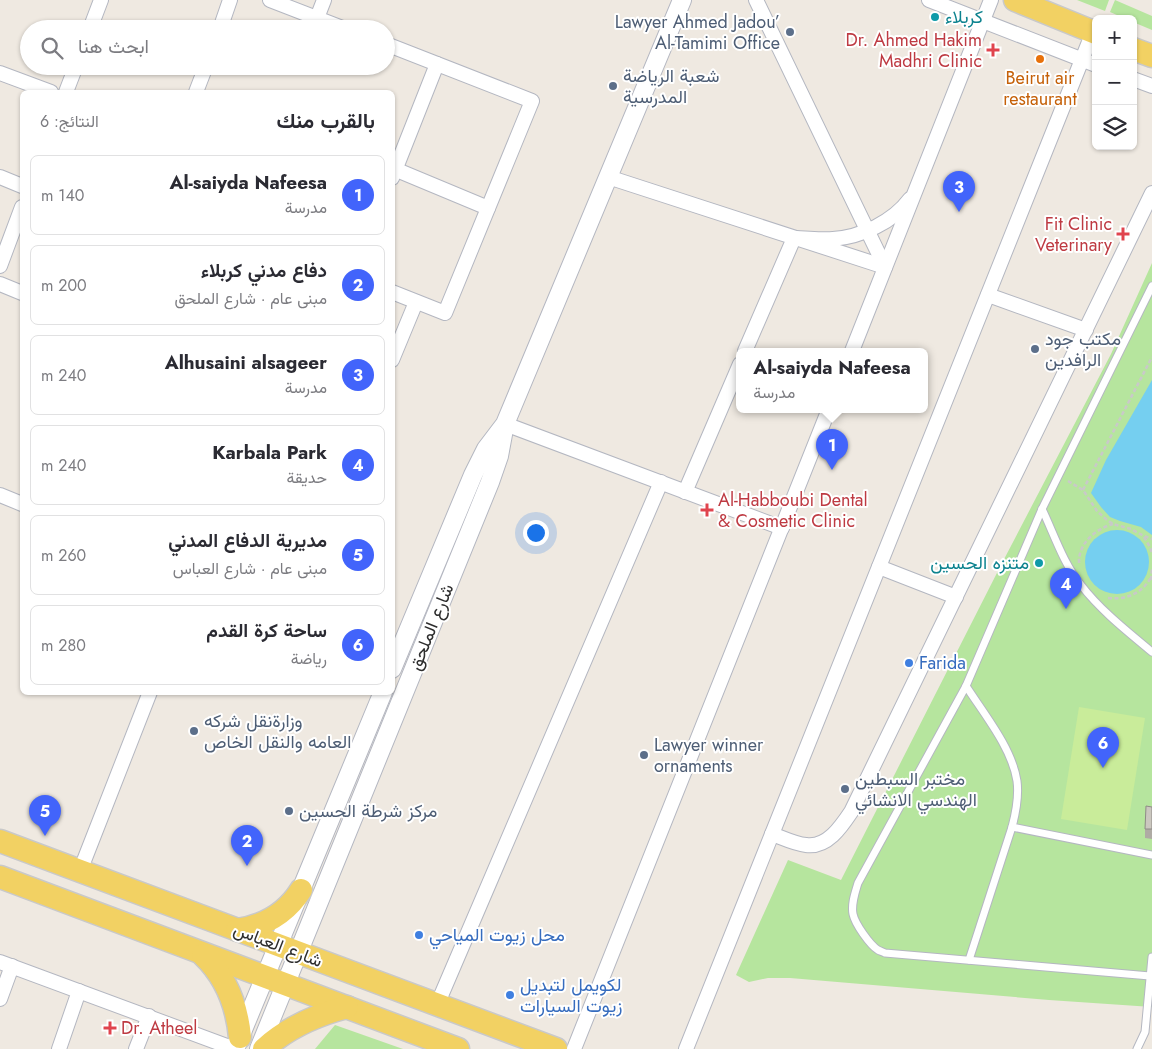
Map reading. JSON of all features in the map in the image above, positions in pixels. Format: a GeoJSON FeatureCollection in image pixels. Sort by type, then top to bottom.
{"type":"FeatureCollection","features":[{"type":"Feature","properties":{"kind":"main road"},"geometry":{"type":"LineString","coordinates":[[1016,0],[1092,32]]}},
{"type":"Feature","properties":{"kind":"main road"},"geometry":{"type":"LineString","coordinates":[[1137,50],[1152,56]]}},
{"type":"Feature","properties":{"kind":"main road","name":"شارع العباس"},"geometry":{"type":"LineString","coordinates":[[0,841],[556,1049]]}},
{"type":"Feature","properties":{"kind":"main road","name":"شارع العباس"},"geometry":{"type":"LineString","coordinates":[[0,877],[458,1049]]}},
{"type":"Feature","properties":{"kind":"main road"},"geometry":{"type":"LineString","coordinates":[[237,930],[259,925],[269,920],[287,908],[301,890]]}},
{"type":"Feature","properties":{"kind":"main road"},"geometry":{"type":"LineString","coordinates":[[200,952],[217,970],[229,990],[237,1013],[237,1045]]}},
{"type":"Feature","properties":{"kind":"main road"},"geometry":{"type":"LineString","coordinates":[[264,1049],[282,1034],[313,1017],[347,1007]]}},
{"type":"Feature","properties":{"kind":"street"},"geometry":{"type":"LineString","coordinates":[[93,20],[101,0]]}},
{"type":"Feature","properties":{"kind":"street"},"geometry":{"type":"LineString","coordinates":[[223,20],[230,0]]}},
{"type":"Feature","properties":{"kind":"street"},"geometry":{"type":"LineString","coordinates":[[270,0],[322,20]]}},
{"type":"Feature","properties":{"kind":"street"},"geometry":{"type":"LineString","coordinates":[[317,18],[324,0]]}},
{"type":"Feature","properties":{"kind":"street"},"geometry":{"type":"LineString","coordinates":[[682,0],[504,424],[782,528]]}},
{"type":"Feature","properties":{"kind":"street"},"geometry":{"type":"LineString","coordinates":[[756,0],[885,267]]}},
{"type":"Feature","properties":{"kind":"street"},"geometry":{"type":"LineString","coordinates":[[929,0],[1089,62]]}},
{"type":"Feature","properties":{"kind":"street"},"geometry":{"type":"LineString","coordinates":[[853,348],[991,0]]}},
{"type":"Feature","properties":{"kind":"street"},"geometry":{"type":"LineString","coordinates":[[686,1049],[988,295],[1089,62],[1092,45]]}},
{"type":"Feature","properties":{"kind":"street"},"geometry":{"type":"LineString","coordinates":[[395,48],[532,101],[445,314],[395,293]]}},
{"type":"Feature","properties":{"kind":"street"},"geometry":{"type":"LineString","coordinates":[[395,169],[437,64]]}},
{"type":"Feature","properties":{"kind":"street"},"geometry":{"type":"LineString","coordinates":[[0,73],[45,90]]}},
{"type":"Feature","properties":{"kind":"street"},"geometry":{"type":"LineString","coordinates":[[67,90],[73,75]]}},
{"type":"Feature","properties":{"kind":"street"},"geometry":{"type":"LineString","coordinates":[[200,90],[204,75]]}},
{"type":"Feature","properties":{"kind":"street"},"geometry":{"type":"LineString","coordinates":[[1137,80],[1152,86]]}},
{"type":"Feature","properties":{"kind":"street"},"geometry":{"type":"LineString","coordinates":[[395,172],[488,208]]}},
{"type":"Feature","properties":{"kind":"street"},"geometry":{"type":"LineString","coordinates":[[0,177],[20,185]]}},
{"type":"Feature","properties":{"kind":"street"},"geometry":{"type":"LineString","coordinates":[[608,178],[885,267]]}},
{"type":"Feature","properties":{"kind":"street"},"geometry":{"type":"LineString","coordinates":[[772,834],[808,846],[824,843],[844,824],[1152,193]]}},
{"type":"Feature","properties":{"kind":"street"},"geometry":{"type":"LineString","coordinates":[[794,238],[833,239],[851,236],[867,230],[892,216],[914,194]]}},
{"type":"Feature","properties":{"kind":"street"},"geometry":{"type":"LineString","coordinates":[[0,266],[20,212]]}},
{"type":"Feature","properties":{"kind":"street"},"geometry":{"type":"LineString","coordinates":[[746,348],[794,238]]}},
{"type":"Feature","properties":{"kind":"street"},"geometry":{"type":"LineString","coordinates":[[0,284],[20,292]]}},
{"type":"Feature","properties":{"kind":"street"},"geometry":{"type":"LineString","coordinates":[[988,295],[1086,330]]}},
{"type":"Feature","properties":{"kind":"street"},"geometry":{"type":"LineString","coordinates":[[395,353],[416,302]]}},
{"type":"Feature","properties":{"kind":"street"},"geometry":{"type":"LineString","coordinates":[[685,492],[736,373]]}},
{"type":"Feature","properties":{"kind":"street"},"geometry":{"type":"LineString","coordinates":[[574,1049],[827,413]]}},
{"type":"Feature","properties":{"kind":"street","name":"شارع الملحق"},"geometry":{"type":"LineString","coordinates":[[397,647],[473,475],[486,449],[504,424]]}},
{"type":"Feature","properties":{"kind":"street","name":"شارع الملحق"},"geometry":{"type":"LineString","coordinates":[[237,1045],[275,980],[419,656],[490,482],[499,456],[504,424]]}},
{"type":"Feature","properties":{"kind":"street"},"geometry":{"type":"LineString","coordinates":[[437,1005],[661,482]]}},
{"type":"Feature","properties":{"kind":"street"},"geometry":{"type":"LineString","coordinates":[[0,495],[20,503]]}},
{"type":"Feature","properties":{"kind":"street"},"geometry":{"type":"LineString","coordinates":[[879,566],[956,597]]}},
{"type":"Feature","properties":{"kind":"street"},"geometry":{"type":"LineString","coordinates":[[397,647],[419,656]]}},
{"type":"Feature","properties":{"kind":"street"},"geometry":{"type":"LineString","coordinates":[[80,871],[149,695]]}},
{"type":"Feature","properties":{"kind":"street","name":"شارع الملحق"},"geometry":{"type":"LineString","coordinates":[[288,949],[301,890],[382,695]]}},
{"type":"Feature","properties":{"kind":"street"},"geometry":{"type":"LineString","coordinates":[[0,999],[6,964],[148,1016],[237,1045]]}},
{"type":"Feature","properties":{"kind":"street","name":"شارع الملحق"},"geometry":{"type":"LineString","coordinates":[[259,1049],[275,980]]}},
{"type":"Feature","properties":{"kind":"street"},"geometry":{"type":"LineString","coordinates":[[59,1049],[80,991]]}},
{"type":"Feature","properties":{"kind":"street"},"geometry":{"type":"LineString","coordinates":[[136,1049],[148,1016]]}},
{"type":"Feature","properties":{"kind":"lane"},"geometry":{"type":"LineString","coordinates":[[1151,976],[885,953],[876,949],[859,927],[853,914],[853,900],[858,883],[966,686],[1042,509],[1150,298],[1152,286]]}},
{"type":"Feature","properties":{"kind":"lane"},"geometry":{"type":"LineString","coordinates":[[1042,509],[1080,585],[1102,608],[1152,652]]}},
{"type":"Feature","properties":{"kind":"lane"},"geometry":{"type":"LineString","coordinates":[[966,686],[1004,744],[1015,772],[1018,795],[1012,826],[969,960]]}},
{"type":"Feature","properties":{"kind":"lane"},"geometry":{"type":"LineString","coordinates":[[1012,826],[1152,856]]}},
{"type":"Feature","properties":{"kind":"lane"},"geometry":{"type":"LineString","coordinates":[[1137,1049],[1145,1032],[1152,957]]}},
{"type":"Feature","properties":{"kind":"path"},"geometry":{"type":"LineString","coordinates":[[1083,490],[1152,357]]}},
{"type":"Feature","properties":{"kind":"path"},"geometry":{"type":"LineString","coordinates":[[1058,476],[1083,490],[1097,511],[1107,520],[1152,539]]}},
{"type":"Feature","properties":{"kind":"path"},"geometry":{"type":"LineString","coordinates":[[1079,568],[1081,548],[1101,528],[1113,524]]}},
{"type":"Feature","properties":{"kind":"path"},"geometry":{"type":"LineString","coordinates":[[1144,536],[1152,553]]}},
{"type":"Feature","properties":{"kind":"path"},"geometry":{"type":"LineString","coordinates":[[1103,598],[1117,599],[1127,597],[1146,586],[1151,580],[1152,567]]}},
{"type":"Feature","properties":{"kind":"green space"},"geometry":{"type":"Polygon","coordinates":[[[1077,0],[1109,0],[1105,11],[1077,0]]]}},
{"type":"Feature","properties":{"kind":"green space"},"geometry":{"type":"Polygon","coordinates":[[[1115,0],[1152,16],[1152,30],[1137,24],[1137,15],[1117,15],[1110,12],[1115,0]]]}},
{"type":"Feature","properties":{"kind":"green space"},"geometry":{"type":"Polygon","coordinates":[[[1152,263],[1152,1007],[790,978],[768,978],[749,982],[736,975],[788,860],[841,880],[1001,565],[1111,354],[1152,263]]]}},
{"type":"Feature","properties":{"kind":"green space"},"geometry":{"type":"Polygon","coordinates":[[[1079,707],[1145,718],[1127,830],[1061,819],[1079,707]]]}},
{"type":"Feature","properties":{"kind":"green space"},"geometry":{"type":"Polygon","coordinates":[[[335,1025],[403,1049],[315,1049],[335,1025]]]}},
{"type":"Feature","properties":{"kind":"water"},"geometry":{"type":"Polygon","coordinates":[[[1152,380],[1152,535],[1141,527],[1110,517],[1091,493],[1106,460],[1152,380]]]}},
{"type":"Feature","properties":{"kind":"water"},"geometry":{"type":"Polygon","coordinates":[[[1111,530],[1123,530],[1140,539],[1147,550],[1149,562],[1147,574],[1140,585],[1123,594],[1111,594],[1099,589],[1090,580],[1085,568],[1085,556],[1090,544],[1099,535],[1111,530]]]}},
{"type":"Feature","properties":{"kind":"building"},"geometry":{"type":"Polygon","coordinates":[[[1146,806],[1152,807],[1152,829],[1145,829],[1146,806]]]}},
{"type":"Feature","properties":{"kind":"place","name":"كربلاء"},"geometry":{"type":"Point","coordinates":[935,17]}},
{"type":"Feature","properties":{"kind":"place","name":"Lawyer Ahmed Jadou’ Al-Tamimi Office"},"geometry":{"type":"Point","coordinates":[790,32]}},
{"type":"Feature","properties":{"kind":"place","name":"Dr. Ahmed Hakim Madhri Clinic"},"geometry":{"type":"Point","coordinates":[993,50]}},
{"type":"Feature","properties":{"kind":"place","name":"Beirut air restaurant"},"geometry":{"type":"Point","coordinates":[1040,59]}},
{"type":"Feature","properties":{"kind":"place","name":"شعبة الرياضة المدرسية"},"geometry":{"type":"Point","coordinates":[613,86]}},
{"type":"Feature","properties":{"kind":"place","name":"Alhusaini alsageer"},"geometry":{"type":"Point","coordinates":[959,212]}},
{"type":"Feature","properties":{"kind":"place","name":"Fit Clinic Veterinary"},"geometry":{"type":"Point","coordinates":[1123,234]}},
{"type":"Feature","properties":{"kind":"place","name":"مكتب جود الرافدين"},"geometry":{"type":"Point","coordinates":[1035,349]}},
{"type":"Feature","properties":{"kind":"place","name":"Al-saiyda Nafeesa"},"geometry":{"type":"Point","coordinates":[832,470]}},
{"type":"Feature","properties":{"kind":"place","name":"Al-Habboubi Dental & Cosmetic Clinic"},"geometry":{"type":"Point","coordinates":[707,510]}},
{"type":"Feature","properties":{"kind":"place","name":"متنزه الحسين"},"geometry":{"type":"Point","coordinates":[1039,563]}},
{"type":"Feature","properties":{"kind":"place","name":"Karbala Park"},"geometry":{"type":"Point","coordinates":[1066,609]}},
{"type":"Feature","properties":{"kind":"place","name":"Farida"},"geometry":{"type":"Point","coordinates":[909,663]}},
{"type":"Feature","properties":{"kind":"place","name":"وزارةنقل شركه العامه والنقل الخاص"},"geometry":{"type":"Point","coordinates":[194,731]}},
{"type":"Feature","properties":{"kind":"place","name":"Lawyer winner ornaments"},"geometry":{"type":"Point","coordinates":[644,755]}},
{"type":"Feature","properties":{"kind":"place","name":"ساحة كرة القدم"},"geometry":{"type":"Point","coordinates":[1103,768]}},
{"type":"Feature","properties":{"kind":"place","name":"مختبر السبطين الهندسي الانشائي"},"geometry":{"type":"Point","coordinates":[845,789]}},
{"type":"Feature","properties":{"kind":"place","name":"مركز شرطة الحسين"},"geometry":{"type":"Point","coordinates":[289,811]}},
{"type":"Feature","properties":{"kind":"place","name":"مديرية الدفاع المدني"},"geometry":{"type":"Point","coordinates":[45,836]}},
{"type":"Feature","properties":{"kind":"place","name":"دفاع مدني كربلاء"},"geometry":{"type":"Point","coordinates":[247,866]}},
{"type":"Feature","properties":{"kind":"place","name":"محل زيوت المياحي"},"geometry":{"type":"Point","coordinates":[419,935]}},
{"type":"Feature","properties":{"kind":"place","name":"لكويمل لتبديل زيوت السيارات"},"geometry":{"type":"Point","coordinates":[510,995]}},
{"type":"Feature","properties":{"kind":"place","name":"Dr. Atheel"},"geometry":{"type":"Point","coordinates":[110,1028]}}]}
